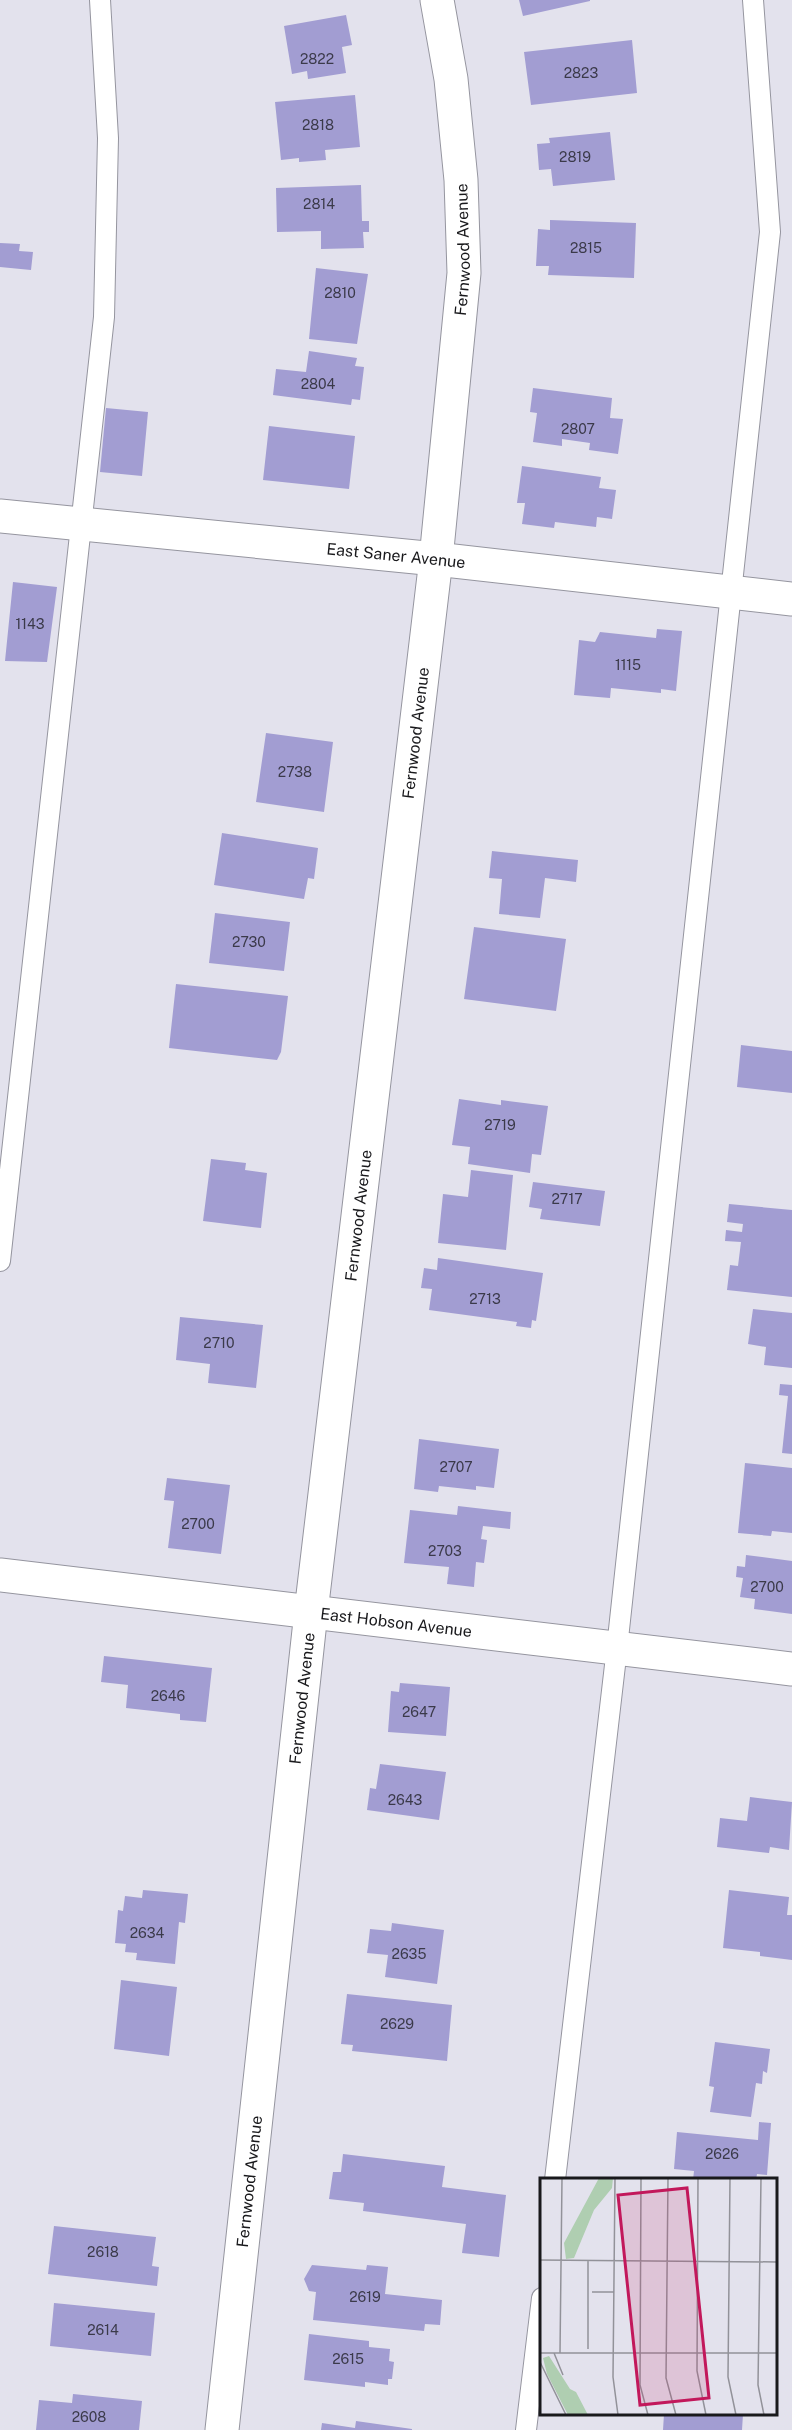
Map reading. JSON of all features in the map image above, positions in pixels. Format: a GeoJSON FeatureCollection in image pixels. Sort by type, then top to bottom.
{"type":"FeatureCollection","features":[{"type":"Feature","properties":{"kind":"street","name":"Fernwood Avenue"},"geometry":{"type":"LineString","coordinates":[[222,2430],[311,1612],[436,559],[464,273],[461,180],[451,79],[437,0]]}},
{"type":"Feature","properties":{"kind":"street","name":"East Saner Avenue"},"geometry":{"type":"LineString","coordinates":[[0,516],[436,559],[792,599]]}},
{"type":"Feature","properties":{"kind":"street","name":"East Hobson Avenue"},"geometry":{"type":"LineString","coordinates":[[0,1575],[792,1669]]}},
{"type":"Feature","properties":{"kind":"lane"},"geometry":{"type":"LineString","coordinates":[[0,1261],[83,525],[104,317],[108,138],[100,0]]}},
{"type":"Feature","properties":{"kind":"lane"},"geometry":{"type":"LineString","coordinates":[[555,2178],[617,1648],[770,232],[753,0]]}},
{"type":"Feature","properties":{"kind":"lane"},"geometry":{"type":"LineString","coordinates":[[526,2430],[540,2314]]}},
{"type":"Feature","properties":{"kind":"building"},"geometry":{"type":"Polygon","coordinates":[[[519,0],[590,0],[590,1],[523,16],[519,0]]]}},
{"type":"Feature","properties":{"kind":"building"},"geometry":{"type":"Polygon","coordinates":[[[346,15],[352,45],[342,47],[346,73],[308,79],[307,71],[292,74],[284,26],[346,15]]]}},
{"type":"Feature","properties":{"kind":"building"},"geometry":{"type":"Polygon","coordinates":[[[632,40],[637,93],[531,105],[524,52],[632,40]]]}},
{"type":"Feature","properties":{"kind":"building"},"geometry":{"type":"Polygon","coordinates":[[[355,95],[360,147],[325,150],[326,160],[299,162],[299,158],[281,160],[275,102],[355,95]]]}},
{"type":"Feature","properties":{"kind":"building"},"geometry":{"type":"Polygon","coordinates":[[[610,132],[615,180],[553,186],[551,169],[539,170],[537,144],[550,143],[549,138],[610,132]]]}},
{"type":"Feature","properties":{"kind":"building"},"geometry":{"type":"Polygon","coordinates":[[[361,185],[362,221],[369,221],[369,232],[363,232],[364,248],[321,249],[321,231],[277,232],[276,188],[361,185]]]}},
{"type":"Feature","properties":{"kind":"building"},"geometry":{"type":"Polygon","coordinates":[[[550,220],[636,223],[634,278],[548,275],[549,266],[536,266],[538,229],[550,230],[550,220]]]}},
{"type":"Feature","properties":{"kind":"building"},"geometry":{"type":"Polygon","coordinates":[[[0,243],[20,244],[19,251],[33,252],[31,270],[0,267],[0,243]]]}},
{"type":"Feature","properties":{"kind":"building"},"geometry":{"type":"Polygon","coordinates":[[[316,268],[368,274],[357,344],[309,339],[316,268]]]}},
{"type":"Feature","properties":{"kind":"building"},"geometry":{"type":"Polygon","coordinates":[[[309,351],[357,358],[355,366],[364,367],[360,400],[352,399],[351,405],[273,395],[276,369],[306,372],[309,351]]]}},
{"type":"Feature","properties":{"kind":"building"},"geometry":{"type":"Polygon","coordinates":[[[533,388],[612,398],[610,418],[623,419],[618,454],[589,450],[590,443],[562,439],[562,446],[533,442],[537,413],[530,412],[533,388]]]}},
{"type":"Feature","properties":{"kind":"building"},"geometry":{"type":"Polygon","coordinates":[[[106,408],[148,412],[142,476],[100,472],[106,408]]]}},
{"type":"Feature","properties":{"kind":"building"},"geometry":{"type":"Polygon","coordinates":[[[269,426],[355,436],[349,489],[263,480],[269,426]]]}},
{"type":"Feature","properties":{"kind":"building"},"geometry":{"type":"Polygon","coordinates":[[[522,466],[601,477],[599,488],[616,490],[612,519],[597,517],[596,527],[555,522],[554,528],[522,524],[525,503],[517,503],[522,466]]]}},
{"type":"Feature","properties":{"kind":"building"},"geometry":{"type":"Polygon","coordinates":[[[13,582],[57,587],[47,662],[5,661],[13,582]]]}},
{"type":"Feature","properties":{"kind":"building"},"geometry":{"type":"Polygon","coordinates":[[[657,629],[682,631],[676,691],[661,689],[661,693],[611,688],[610,698],[574,695],[579,640],[595,642],[600,632],[656,638],[657,629]]]}},
{"type":"Feature","properties":{"kind":"building"},"geometry":{"type":"Polygon","coordinates":[[[266,733],[333,742],[324,812],[256,802],[266,733]]]}},
{"type":"Feature","properties":{"kind":"building"},"geometry":{"type":"Polygon","coordinates":[[[222,833],[318,848],[314,879],[308,878],[304,899],[214,885],[222,833]]]}},
{"type":"Feature","properties":{"kind":"building"},"geometry":{"type":"Polygon","coordinates":[[[492,851],[578,860],[576,882],[545,878],[540,918],[499,914],[502,879],[489,878],[492,851]]]}},
{"type":"Feature","properties":{"kind":"building"},"geometry":{"type":"Polygon","coordinates":[[[215,913],[290,922],[284,971],[209,963],[215,913]]]}},
{"type":"Feature","properties":{"kind":"building"},"geometry":{"type":"Polygon","coordinates":[[[474,927],[566,939],[556,1011],[464,999],[474,927]]]}},
{"type":"Feature","properties":{"kind":"building"},"geometry":{"type":"Polygon","coordinates":[[[176,984],[288,996],[281,1052],[277,1060],[169,1048],[176,984]]]}},
{"type":"Feature","properties":{"kind":"building"},"geometry":{"type":"Polygon","coordinates":[[[741,1045],[792,1051],[792,1093],[737,1087],[741,1045]]]}},
{"type":"Feature","properties":{"kind":"building"},"geometry":{"type":"Polygon","coordinates":[[[459,1099],[501,1105],[501,1100],[548,1106],[541,1155],[532,1154],[530,1173],[468,1164],[470,1147],[452,1145],[459,1099]]]}},
{"type":"Feature","properties":{"kind":"building"},"geometry":{"type":"Polygon","coordinates":[[[211,1159],[246,1163],[245,1170],[267,1173],[261,1228],[203,1221],[211,1159]]]}},
{"type":"Feature","properties":{"kind":"building"},"geometry":{"type":"Polygon","coordinates":[[[471,1170],[513,1175],[506,1250],[438,1243],[443,1194],[468,1197],[471,1170]]]}},
{"type":"Feature","properties":{"kind":"building"},"geometry":{"type":"Polygon","coordinates":[[[533,1182],[605,1191],[600,1226],[540,1219],[542,1209],[529,1207],[533,1182]]]}},
{"type":"Feature","properties":{"kind":"building"},"geometry":{"type":"Polygon","coordinates":[[[729,1204],[792,1210],[792,1297],[727,1290],[730,1265],[738,1266],[741,1242],[725,1241],[726,1230],[742,1232],[743,1224],[727,1222],[729,1204]]]}},
{"type":"Feature","properties":{"kind":"building"},"geometry":{"type":"Polygon","coordinates":[[[438,1258],[543,1273],[536,1321],[532,1320],[531,1328],[516,1326],[517,1322],[429,1310],[432,1289],[421,1288],[424,1268],[437,1270],[438,1258]]]}},
{"type":"Feature","properties":{"kind":"building"},"geometry":{"type":"Polygon","coordinates":[[[753,1309],[792,1313],[792,1368],[764,1365],[766,1347],[748,1344],[753,1309]]]}},
{"type":"Feature","properties":{"kind":"building"},"geometry":{"type":"Polygon","coordinates":[[[180,1317],[263,1325],[256,1388],[208,1383],[210,1364],[176,1360],[180,1317]]]}},
{"type":"Feature","properties":{"kind":"building"},"geometry":{"type":"Polygon","coordinates":[[[780,1384],[792,1385],[792,1454],[782,1453],[788,1396],[779,1395],[780,1384]]]}},
{"type":"Feature","properties":{"kind":"building"},"geometry":{"type":"Polygon","coordinates":[[[419,1439],[499,1449],[494,1488],[476,1486],[476,1490],[439,1486],[438,1492],[414,1489],[419,1439]]]}},
{"type":"Feature","properties":{"kind":"building"},"geometry":{"type":"Polygon","coordinates":[[[745,1463],[792,1468],[792,1533],[772,1531],[771,1536],[738,1533],[745,1463]]]}},
{"type":"Feature","properties":{"kind":"building"},"geometry":{"type":"Polygon","coordinates":[[[167,1478],[230,1485],[221,1554],[168,1548],[174,1501],[164,1500],[167,1478]]]}},
{"type":"Feature","properties":{"kind":"building"},"geometry":{"type":"Polygon","coordinates":[[[458,1506],[511,1512],[510,1529],[483,1526],[481,1539],[487,1540],[484,1563],[476,1562],[474,1587],[447,1584],[449,1567],[404,1563],[410,1510],[457,1515],[458,1506]]]}},
{"type":"Feature","properties":{"kind":"building"},"geometry":{"type":"Polygon","coordinates":[[[746,1555],[792,1561],[792,1614],[754,1609],[755,1599],[740,1597],[743,1578],[736,1577],[737,1566],[745,1567],[746,1555]]]}},
{"type":"Feature","properties":{"kind":"building"},"geometry":{"type":"Polygon","coordinates":[[[104,1656],[212,1668],[206,1722],[180,1720],[180,1714],[126,1708],[128,1685],[101,1682],[104,1656]]]}},
{"type":"Feature","properties":{"kind":"building"},"geometry":{"type":"Polygon","coordinates":[[[400,1683],[450,1687],[446,1736],[388,1732],[391,1691],[399,1692],[400,1683]]]}},
{"type":"Feature","properties":{"kind":"building"},"geometry":{"type":"Polygon","coordinates":[[[380,1764],[446,1772],[439,1820],[367,1810],[370,1788],[376,1789],[380,1764]]]}},
{"type":"Feature","properties":{"kind":"building"},"geometry":{"type":"Polygon","coordinates":[[[750,1797],[792,1802],[789,1850],[770,1847],[769,1853],[717,1847],[720,1818],[747,1821],[750,1797]]]}},
{"type":"Feature","properties":{"kind":"building"},"geometry":{"type":"Polygon","coordinates":[[[143,1890],[188,1894],[185,1923],[179,1922],[175,1964],[136,1960],[137,1953],[125,1952],[126,1944],[115,1943],[118,1910],[123,1911],[125,1896],[142,1898],[143,1890]]]}},
{"type":"Feature","properties":{"kind":"building"},"geometry":{"type":"Polygon","coordinates":[[[729,1890],[789,1897],[787,1915],[792,1915],[792,1960],[760,1956],[760,1952],[723,1948],[729,1890]]]}},
{"type":"Feature","properties":{"kind":"building"},"geometry":{"type":"Polygon","coordinates":[[[392,1923],[444,1930],[437,1984],[385,1977],[388,1955],[367,1953],[370,1929],[391,1931],[392,1923]]]}},
{"type":"Feature","properties":{"kind":"building"},"geometry":{"type":"Polygon","coordinates":[[[121,1980],[177,1987],[169,2056],[114,2049],[121,1980]]]}},
{"type":"Feature","properties":{"kind":"building"},"geometry":{"type":"Polygon","coordinates":[[[347,1994],[452,2005],[447,2061],[352,2051],[353,2045],[341,2044],[347,1994]]]}},
{"type":"Feature","properties":{"kind":"building"},"geometry":{"type":"Polygon","coordinates":[[[715,2042],[770,2049],[767,2073],[763,2071],[762,2084],[756,2083],[751,2117],[710,2112],[714,2087],[709,2086],[715,2042]]]}},
{"type":"Feature","properties":{"kind":"building"},"geometry":{"type":"Polygon","coordinates":[[[759,2122],[771,2123],[767,2175],[757,2174],[756,2178],[693,2178],[694,2171],[674,2169],[677,2132],[758,2140],[759,2122]]]}},
{"type":"Feature","properties":{"kind":"building"},"geometry":{"type":"Polygon","coordinates":[[[343,2154],[445,2166],[442,2187],[506,2195],[499,2257],[462,2253],[466,2224],[363,2211],[364,2203],[329,2199],[333,2172],[341,2172],[343,2154]]]}},
{"type":"Feature","properties":{"kind":"building"},"geometry":{"type":"Polygon","coordinates":[[[54,2226],[156,2237],[152,2266],[159,2267],[157,2286],[48,2274],[54,2226]]]}},
{"type":"Feature","properties":{"kind":"building"},"geometry":{"type":"Polygon","coordinates":[[[312,2265],[366,2270],[367,2265],[388,2267],[385,2294],[442,2300],[440,2325],[425,2324],[424,2331],[313,2320],[316,2292],[309,2291],[304,2279],[312,2265]]]}},
{"type":"Feature","properties":{"kind":"building"},"geometry":{"type":"Polygon","coordinates":[[[54,2303],[155,2313],[151,2356],[50,2346],[54,2303]]]}},
{"type":"Feature","properties":{"kind":"building"},"geometry":{"type":"Polygon","coordinates":[[[309,2334],[369,2341],[369,2347],[390,2349],[389,2361],[394,2362],[392,2379],[388,2379],[388,2385],[365,2382],[365,2387],[304,2380],[309,2334]]]}},
{"type":"Feature","properties":{"kind":"building"},"geometry":{"type":"Polygon","coordinates":[[[73,2394],[142,2401],[139,2430],[36,2430],[39,2400],[72,2403],[73,2394]]]}},
{"type":"Feature","properties":{"kind":"building"},"geometry":{"type":"Polygon","coordinates":[[[664,2415],[743,2415],[742,2430],[663,2430],[664,2415]]]}},
{"type":"Feature","properties":{"kind":"building"},"geometry":{"type":"Polygon","coordinates":[[[356,2421],[412,2430],[321,2430],[322,2423],[355,2428],[356,2421]]]}}]}
